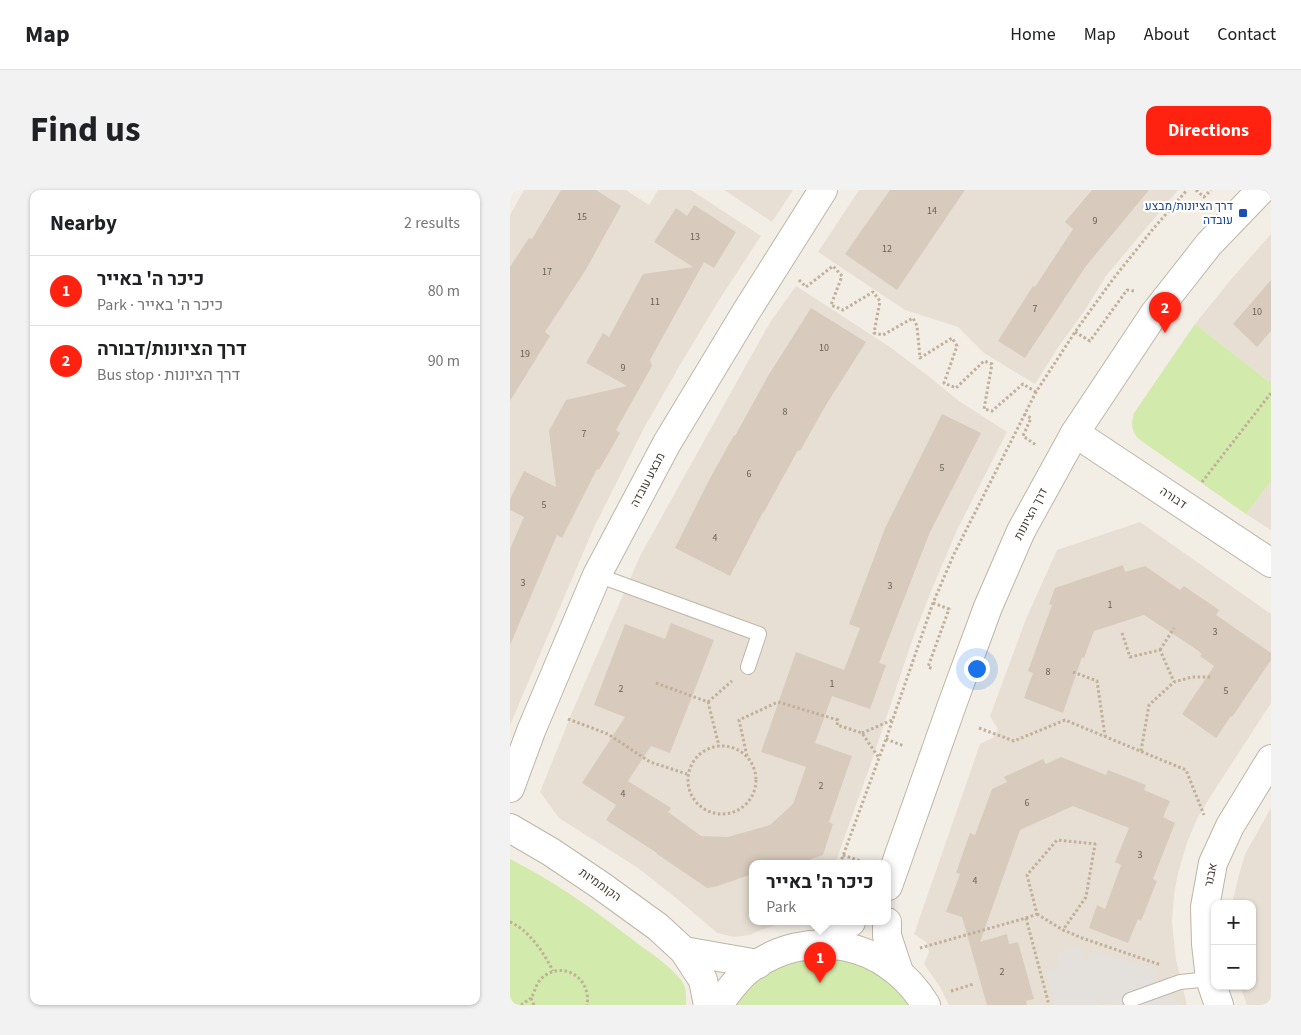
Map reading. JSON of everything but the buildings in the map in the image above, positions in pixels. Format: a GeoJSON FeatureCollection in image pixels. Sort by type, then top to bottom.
{"type":"FeatureCollection","features":[{"type":"Feature","properties":{"kind":"street","name":"מבצע עובדה"},"geometry":{"type":"LineString","coordinates":[[510,788],[531,731],[597,575],[667,443],[746,312],[823,190]]}},
{"type":"Feature","properties":{"kind":"street","name":"דרך הציונות"},"geometry":{"type":"LineString","coordinates":[[891,877],[952,702],[988,607],[1021,531],[1075,433],[1154,314],[1209,244],[1261,190]]}},
{"type":"Feature","properties":{"kind":"street","name":"דבורה"},"geometry":{"type":"LineString","coordinates":[[1075,433],[1271,563]]}},
{"type":"Feature","properties":{"kind":"street","name":"אבנר"},"geometry":{"type":"LineString","coordinates":[[1219,1005],[1210,979],[1206,944],[1205,907],[1213,863],[1230,826],[1271,759]]}},
{"type":"Feature","properties":{"kind":"street","name":"הקוממיות"},"geometry":{"type":"LineString","coordinates":[[510,828],[551,852],[658,927],[684,951],[703,980],[708,1005]]}},
{"type":"Feature","properties":{"kind":"street"},"geometry":{"type":"LineString","coordinates":[[818,945],[847,925]]}},
{"type":"Feature","properties":{"kind":"street"},"geometry":{"type":"LineString","coordinates":[[887,925],[887,936],[899,972]]}},
{"type":"Feature","properties":{"kind":"street"},"geometry":{"type":"LineString","coordinates":[[718,1005],[746,972],[773,955],[791,948],[818,945],[848,947],[871,954],[899,972],[917,991],[936,999]]}},
{"type":"Feature","properties":{"kind":"street"},"geometry":{"type":"LineString","coordinates":[[684,951],[758,964]]}},
{"type":"Feature","properties":{"kind":"lane"},"geometry":{"type":"LineString","coordinates":[[597,575],[759,634],[748,667]]}},
{"type":"Feature","properties":{"kind":"lane"},"geometry":{"type":"LineString","coordinates":[[1130,1000],[1180,982],[1210,979]]}},
{"type":"Feature","properties":{"kind":"path"},"geometry":{"type":"LineString","coordinates":[[841,860],[893,720],[933,603],[954,554],[1024,414],[1075,332],[1113,279],[1187,190]]}},
{"type":"Feature","properties":{"kind":"path"},"geometry":{"type":"LineString","coordinates":[[1196,190],[1204,197],[1210,190]]}},
{"type":"Feature","properties":{"kind":"path"},"geometry":{"type":"LineString","coordinates":[[794,276],[806,287],[833,266],[842,276],[831,305],[843,310],[873,292],[880,300],[874,334],[884,335],[913,318],[917,326],[920,358],[952,338],[958,346],[944,383],[956,388],[984,361],[992,364],[984,409],[992,411],[1022,384],[1036,392]]}},
{"type":"Feature","properties":{"kind":"path"},"geometry":{"type":"LineString","coordinates":[[1075,332],[1090,342],[1126,290],[1134,291]]}},
{"type":"Feature","properties":{"kind":"path"},"geometry":{"type":"LineString","coordinates":[[1198,487],[1271,392]]}},
{"type":"Feature","properties":{"kind":"path"},"geometry":{"type":"LineString","coordinates":[[1024,414],[1032,418],[1023,436],[1037,445]]}},
{"type":"Feature","properties":{"kind":"path"},"geometry":{"type":"LineString","coordinates":[[933,603],[948,609],[928,666],[933,670]]}},
{"type":"Feature","properties":{"kind":"path"},"geometry":{"type":"LineString","coordinates":[[1122,633],[1130,656],[1160,650],[1174,628]]}},
{"type":"Feature","properties":{"kind":"path"},"geometry":{"type":"LineString","coordinates":[[1160,650],[1174,682]]}},
{"type":"Feature","properties":{"kind":"path"},"geometry":{"type":"LineString","coordinates":[[708,702],[748,667]]}},
{"type":"Feature","properties":{"kind":"path"},"geometry":{"type":"LineString","coordinates":[[1073,672],[1097,681],[1105,737]]}},
{"type":"Feature","properties":{"kind":"path"},"geometry":{"type":"LineString","coordinates":[[1141,752],[1149,705],[1174,682],[1192,676],[1211,677]]}},
{"type":"Feature","properties":{"kind":"path"},"geometry":{"type":"LineString","coordinates":[[656,683],[708,702]]}},
{"type":"Feature","properties":{"kind":"path"},"geometry":{"type":"LineString","coordinates":[[708,702],[719,746]]}},
{"type":"Feature","properties":{"kind":"path"},"geometry":{"type":"LineString","coordinates":[[747,756],[740,720],[778,702],[838,720],[837,725],[862,734],[879,759]]}},
{"type":"Feature","properties":{"kind":"path"},"geometry":{"type":"LineString","coordinates":[[565,718],[608,734],[650,762],[687,774]]}},
{"type":"Feature","properties":{"kind":"path"},"geometry":{"type":"LineString","coordinates":[[862,734],[893,720]]}},
{"type":"Feature","properties":{"kind":"path"},"geometry":{"type":"LineString","coordinates":[[978,728],[1014,741],[1065,720],[1186,770],[1205,819]]}},
{"type":"Feature","properties":{"kind":"path"},"geometry":{"type":"LineString","coordinates":[[886,739],[904,746]]}},
{"type":"Feature","properties":{"kind":"path"},"geometry":{"type":"LineString","coordinates":[[714,746],[726,746],[737,749],[747,756],[754,766],[757,778],[755,790],[750,801],[741,809],[730,814],[718,815],[707,811],[697,804],[690,794],[687,774],[694,760],[703,751],[714,746]]}},
{"type":"Feature","properties":{"kind":"path"},"geometry":{"type":"LineString","coordinates":[[1064,930],[1086,897],[1095,844],[1057,840],[1027,875],[1036,914],[1064,930],[1082,938],[1169,967]]}},
{"type":"Feature","properties":{"kind":"path"},"geometry":{"type":"LineString","coordinates":[[843,855],[857,860]]}},
{"type":"Feature","properties":{"kind":"path"},"geometry":{"type":"LineString","coordinates":[[919,948],[1036,914]]}},
{"type":"Feature","properties":{"kind":"path"},"geometry":{"type":"LineString","coordinates":[[1026,918],[1049,1005]]}},
{"type":"Feature","properties":{"kind":"path"},"geometry":{"type":"LineString","coordinates":[[510,922],[517,925],[536,944],[553,971]]}},
{"type":"Feature","properties":{"kind":"path"},"geometry":{"type":"LineString","coordinates":[[521,1005],[531,998],[542,978],[553,971],[562,970],[579,978],[585,985],[588,994],[587,1004],[592,1005]]}},
{"type":"Feature","properties":{"kind":"path"},"geometry":{"type":"LineString","coordinates":[[936,999],[974,984]]}},
{"type":"Feature","properties":{"kind":"path"},"geometry":{"type":"LineString","coordinates":[[531,998],[534,1005]]}},
{"type":"Feature","properties":{"kind":"shaded area"},"geometry":{"type":"Polygon","coordinates":[[[524,190],[626,190],[649,205],[658,190],[691,190],[761,236],[719,300],[644,428],[594,527],[510,725],[510,215],[524,190]]]}},
{"type":"Feature","properties":{"kind":"shaded area"},"geometry":{"type":"Polygon","coordinates":[[[724,190],[793,190],[772,222],[724,190]]]}},
{"type":"Feature","properties":{"kind":"shaded area"},"geometry":{"type":"Polygon","coordinates":[[[859,190],[1178,190],[1106,276],[1035,384],[984,353],[958,327],[905,310],[818,252],[859,190]]]}},
{"type":"Feature","properties":{"kind":"shaded area"},"geometry":{"type":"Polygon","coordinates":[[[1271,234],[1271,381],[1268,381],[1195,324],[1271,234]]]}},
{"type":"Feature","properties":{"kind":"shaded area"},"geometry":{"type":"Polygon","coordinates":[[[796,286],[890,347],[959,401],[1007,432],[957,530],[932,589],[913,638],[836,860],[749,860],[749,925],[776,925],[750,935],[734,937],[717,933],[638,868],[559,818],[540,792],[573,710],[640,556],[771,321],[796,286]]]}},
{"type":"Feature","properties":{"kind":"shaded area"},"geometry":{"type":"Polygon","coordinates":[[[1271,481],[1271,530],[1246,514],[1271,481]]]}},
{"type":"Feature","properties":{"kind":"shaded area"},"geometry":{"type":"Polygon","coordinates":[[[1140,522],[1271,614],[1271,703],[1198,817],[1188,840],[1178,873],[1172,922],[1176,960],[1187,1005],[949,1005],[940,987],[924,964],[929,952],[926,942],[914,934],[980,744],[994,737],[998,729],[990,716],[1026,619],[1057,550],[1140,522]]]}},
{"type":"Feature","properties":{"kind":"shaded area"},"geometry":{"type":"Polygon","coordinates":[[[1271,808],[1271,1005],[1247,1005],[1241,990],[1256,990],[1256,900],[1233,900],[1245,854],[1271,808]]]}},
{"type":"Feature","properties":{"kind":"shaded area"},"geometry":{"type":"Polygon","coordinates":[[[1079,946],[1084,961],[1095,952],[1156,970],[1153,982],[1181,1005],[1119,1005],[1099,1000],[1100,1005],[1055,1005],[1046,971],[1061,967],[1056,952],[1079,946]]]}},
{"type":"Feature","properties":{"kind":"green space"},"geometry":{"type":"Polygon","coordinates":[[[1195,324],[1268,381],[1271,381],[1271,481],[1246,514],[1140,440],[1133,431],[1132,420],[1134,413],[1195,324]]]}},
{"type":"Feature","properties":{"kind":"green space"},"geometry":{"type":"Polygon","coordinates":[[[510,859],[544,877],[576,898],[666,965],[683,983],[686,992],[686,1005],[510,1005],[510,859]]]}},
{"type":"Feature","properties":{"kind":"green space"},"geometry":{"type":"Polygon","coordinates":[[[810,957],[838,957],[862,964],[888,981],[908,1005],[732,1005],[763,973],[810,957]]]}},
{"type":"Feature","properties":{"kind":"place","name":"דרך הציונות/מבצע עובדה"},"geometry":{"type":"Point","coordinates":[1243,213]}},
{"type":"Feature","properties":{"kind":"place","name":"דרך הציונות/דבורה"},"geometry":{"type":"Point","coordinates":[1165,333]}},
{"type":"Feature","properties":{"kind":"place","name":"כיכר ה' באייר"},"geometry":{"type":"Point","coordinates":[820,983]}}]}
